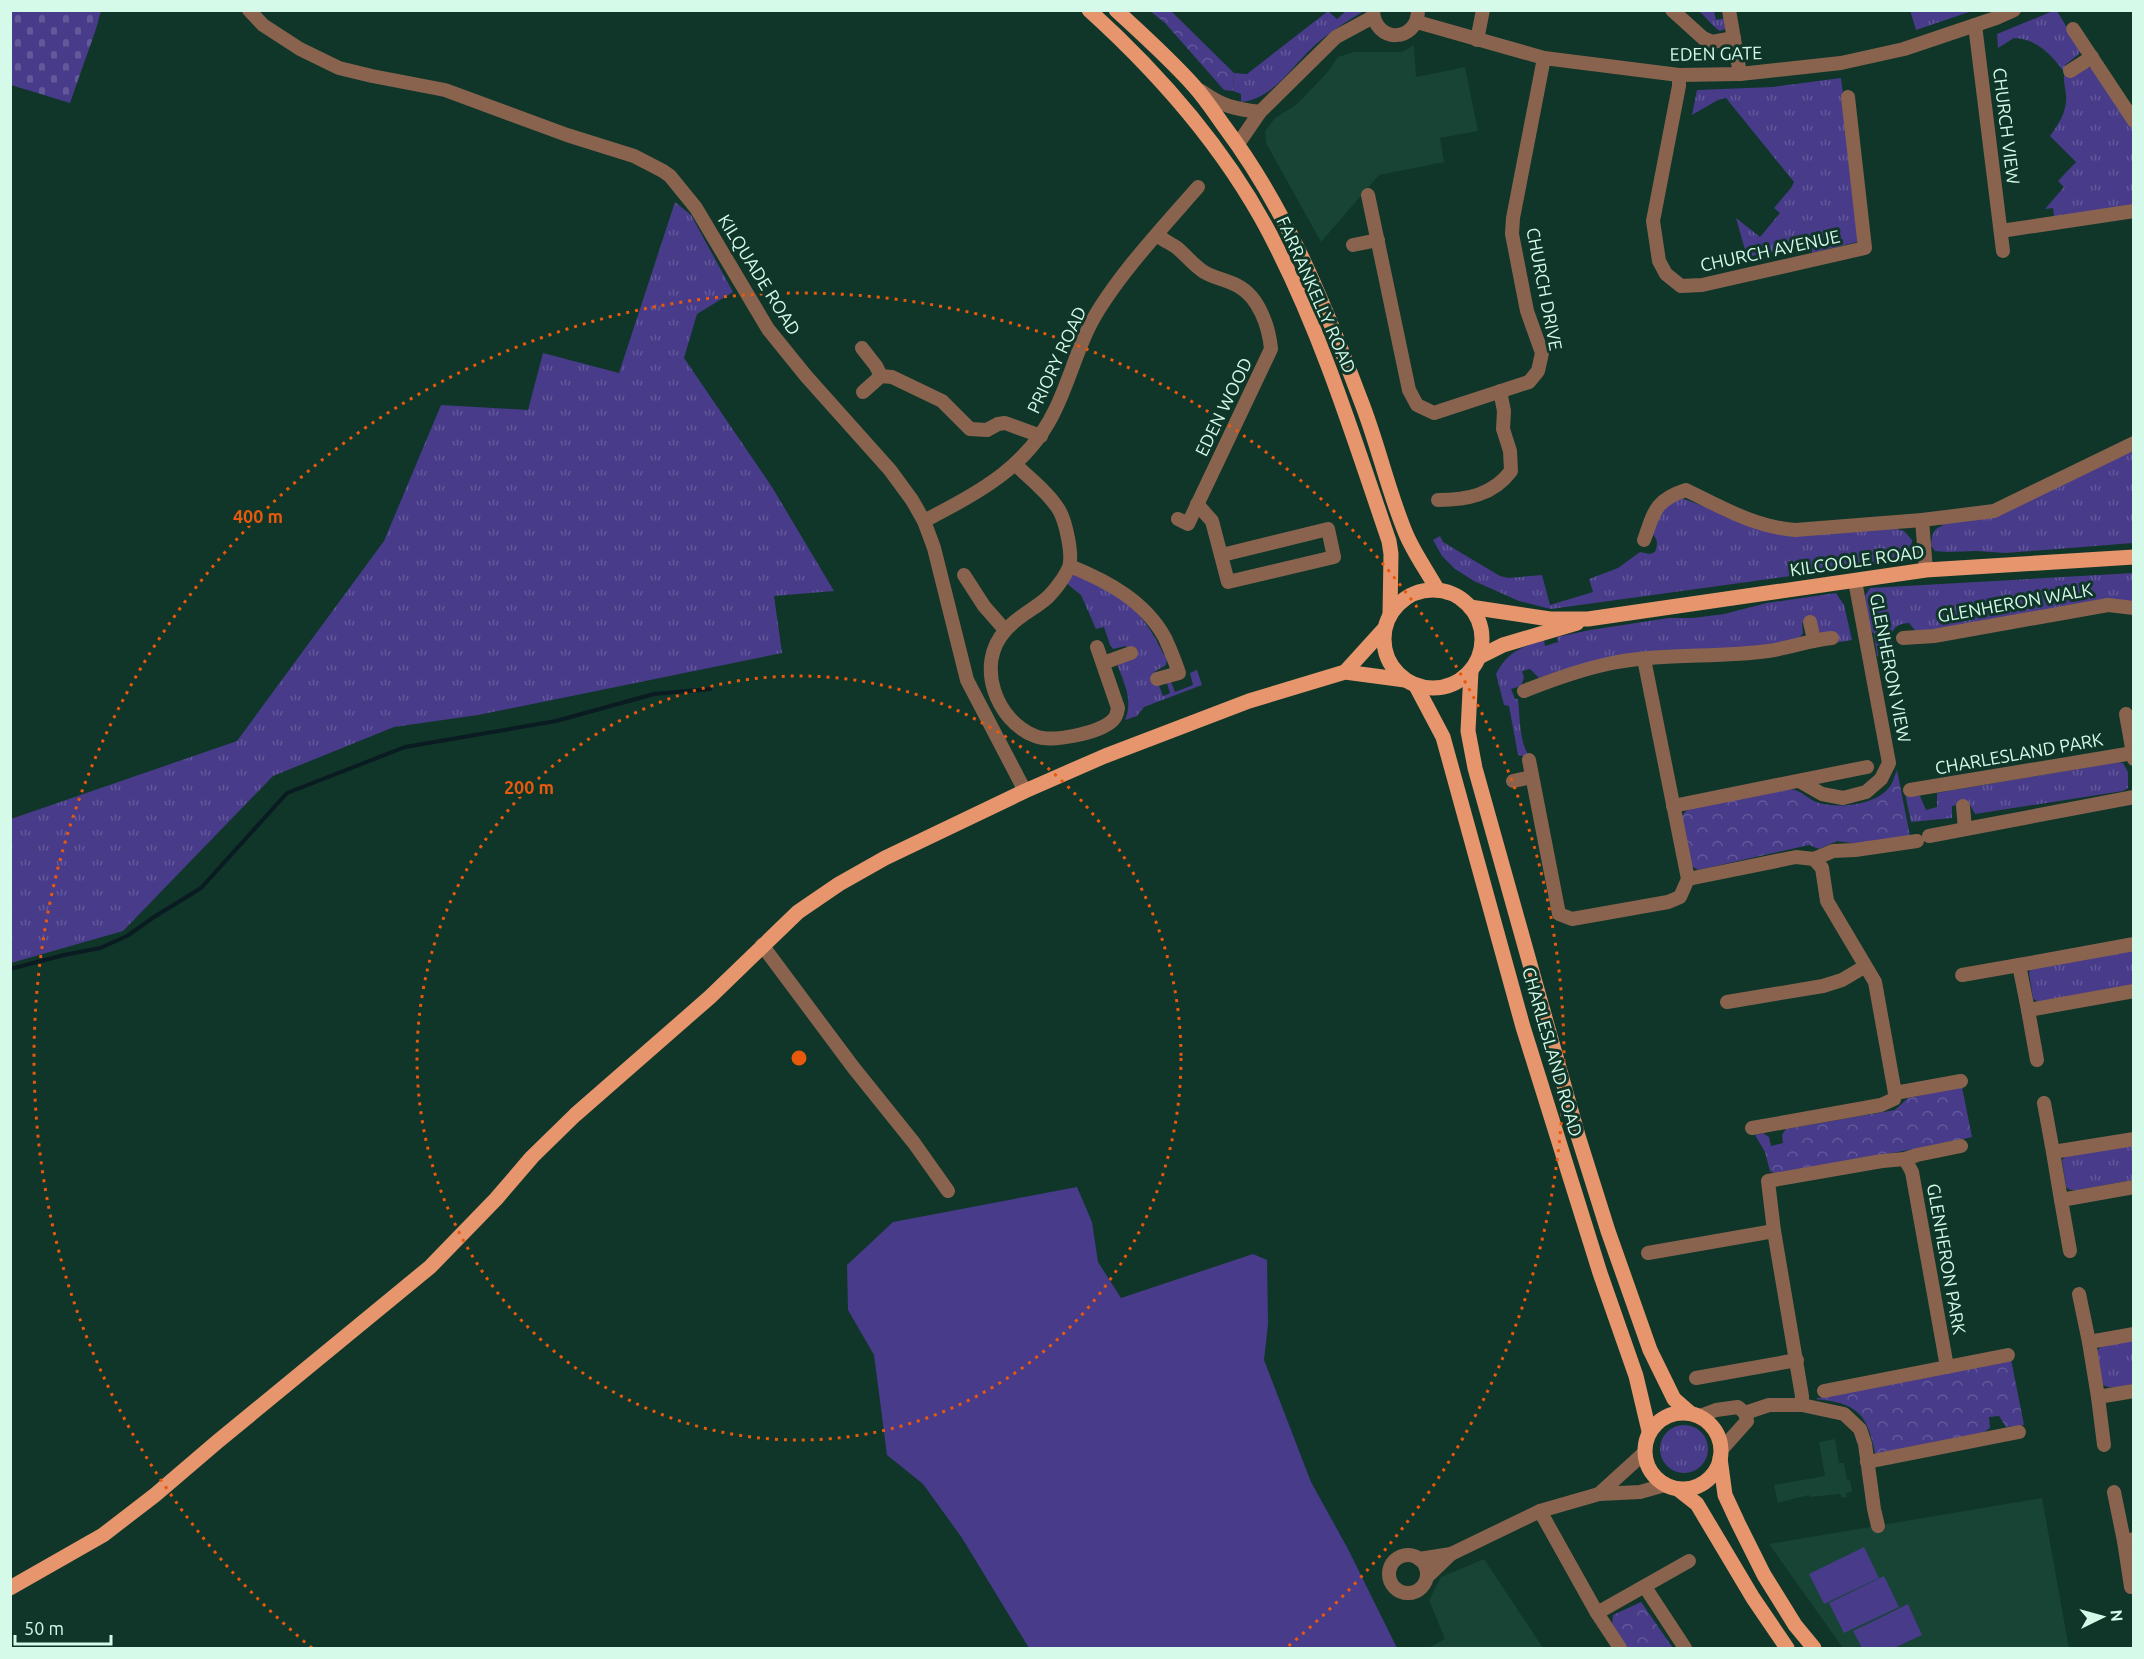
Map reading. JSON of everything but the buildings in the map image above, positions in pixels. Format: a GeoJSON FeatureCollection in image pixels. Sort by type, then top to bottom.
{"type":"FeatureCollection","features":[{"type":"Feature","properties":{"kind":"main road","name":"FARRANKELLY ROAD"},"geometry":{"type":"LineString","coordinates":[[1089,10],[1132,50],[1176,97],[1211,141],[1277,246],[1303,304],[1344,409],[1389,541],[1391,554],[1390,614]]}},
{"type":"Feature","properties":{"kind":"main road","name":"FARRANKELLY ROAD"},"geometry":{"type":"LineString","coordinates":[[1116,10],[1196,87],[1238,144],[1267,190],[1313,277],[1362,404],[1406,534],[1437,589]]}},
{"type":"Feature","properties":{"kind":"main road","name":"KILCOOLE ROAD"},"geometry":{"type":"LineString","coordinates":[[1588,619],[1926,570],[2133,557]]}},
{"type":"Feature","properties":{"kind":"main road"},"geometry":{"type":"LineString","coordinates":[[1345,672],[1384,628],[1398,603],[1423,590],[1437,589],[1461,598],[1478,618],[1482,631],[1482,644],[1475,664]]}},
{"type":"Feature","properties":{"kind":"main road"},"geometry":{"type":"LineString","coordinates":[[1470,607],[1550,619],[1588,619]]}},
{"type":"Feature","properties":{"kind":"main road"},"geometry":{"type":"LineString","coordinates":[[10,1588],[111,1530],[423,1273],[450,1247],[532,1157],[575,1115],[710,997],[798,912],[839,884],[885,858],[1025,791],[1105,756],[1249,701],[1345,672],[1411,683],[1431,689],[1446,687],[1460,681],[1475,664],[1503,645],[1588,619]]}},
{"type":"Feature","properties":{"kind":"main road"},"geometry":{"type":"LineString","coordinates":[[1384,628],[1383,644],[1387,659],[1395,671],[1411,683]]}},
{"type":"Feature","properties":{"kind":"main road","name":"CHARLESLAND ROAD"},"geometry":{"type":"LineString","coordinates":[[1475,664],[1468,731],[1475,768],[1579,1139],[1608,1231],[1650,1350],[1674,1399],[1695,1414]]}},
{"type":"Feature","properties":{"kind":"main road","name":"CHARLESLAND ROAD"},"geometry":{"type":"LineString","coordinates":[[1411,683],[1443,737],[1523,1027],[1597,1262],[1636,1376],[1649,1431]]}},
{"type":"Feature","properties":{"kind":"main road"},"geometry":{"type":"LineString","coordinates":[[1787,1648],[1753,1598],[1697,1504],[1657,1479],[1649,1469],[1644,1452],[1645,1442],[1649,1431],[1666,1416],[1674,1413],[1695,1414],[1715,1430],[1721,1454],[1725,1495],[1764,1575],[1795,1625],[1814,1648]]}},
{"type":"Feature","properties":{"kind":"main road"},"geometry":{"type":"LineString","coordinates":[[1672,1487],[1691,1488],[1703,1484],[1716,1470],[1721,1454]]}},
{"type":"Feature","properties":{"kind":"street","name":"KILQUADE ROAD"},"geometry":{"type":"LineString","coordinates":[[249,10],[263,24],[300,49],[339,68],[445,90],[567,135],[634,156],[663,171],[696,208],[768,329],[806,376],[890,470],[924,520],[934,548],[967,680],[1025,791]]}},
{"type":"Feature","properties":{"kind":"street"},"geometry":{"type":"LineString","coordinates":[[1477,40],[1483,10]]}},
{"type":"Feature","properties":{"kind":"street"},"geometry":{"type":"LineString","coordinates":[[1672,10],[1703,38],[1712,42],[1734,38]]}},
{"type":"Feature","properties":{"kind":"street"},"geometry":{"type":"LineString","coordinates":[[1729,10],[1740,74]]}},
{"type":"Feature","properties":{"kind":"street","name":"EDEN GATE"},"geometry":{"type":"LineString","coordinates":[[1417,16],[1477,40],[1544,58],[1679,75],[1740,74],[1841,63],[1904,49],[2014,10]]}},
{"type":"Feature","properties":{"kind":"street"},"geometry":{"type":"LineString","coordinates":[[1238,144],[1260,112],[1336,37],[1373,14],[1381,30],[1395,35],[1408,32],[1417,16]]}},
{"type":"Feature","properties":{"kind":"street","name":"CHURCH VIEW"},"geometry":{"type":"LineString","coordinates":[[1975,25],[2003,250]]}},
{"type":"Feature","properties":{"kind":"street"},"geometry":{"type":"LineString","coordinates":[[2073,29],[2133,121]]}},
{"type":"Feature","properties":{"kind":"street"},"geometry":{"type":"LineString","coordinates":[[2070,71],[2092,57]]}},
{"type":"Feature","properties":{"kind":"street","name":"CHURCH DRIVE"},"geometry":{"type":"LineString","coordinates":[[1368,195],[1409,390],[1417,405],[1434,413],[1529,382],[1538,371],[1542,353],[1527,311],[1512,234],[1513,218],[1544,58]]}},
{"type":"Feature","properties":{"kind":"street","name":"CHURCH AVENUE"},"geometry":{"type":"LineString","coordinates":[[1679,75],[1679,86],[1653,221],[1659,261],[1666,274],[1681,286],[1702,285],[1865,249],[1848,97]]}},
{"type":"Feature","properties":{"kind":"street"},"geometry":{"type":"LineString","coordinates":[[1196,87],[1218,103],[1260,112]]}},
{"type":"Feature","properties":{"kind":"street","name":"PRIORY ROAD"},"geometry":{"type":"LineString","coordinates":[[924,520],[982,490],[1015,464],[1041,436],[1056,409],[1090,324],[1113,289],[1198,187]]}},
{"type":"Feature","properties":{"kind":"street"},"geometry":{"type":"LineString","coordinates":[[2001,231],[2133,211]]}},
{"type":"Feature","properties":{"kind":"street","name":"EDEN WOOD"},"geometry":{"type":"LineString","coordinates":[[1157,235],[1176,247],[1205,273],[1241,287],[1254,299],[1270,339],[1271,349],[1188,524],[1178,519]]}},
{"type":"Feature","properties":{"kind":"street"},"geometry":{"type":"LineString","coordinates":[[1353,245],[1378,240]]}},
{"type":"Feature","properties":{"kind":"street"},"geometry":{"type":"LineString","coordinates":[[862,348],[881,376]]}},
{"type":"Feature","properties":{"kind":"street"},"geometry":{"type":"LineString","coordinates":[[863,392],[881,376],[892,377],[942,401],[970,429],[987,430],[1005,423],[1041,436]]}},
{"type":"Feature","properties":{"kind":"street"},"geometry":{"type":"LineString","coordinates":[[1438,500],[1453,500],[1482,494],[1501,484],[1511,471],[1510,451],[1503,429],[1504,411],[1500,391]]}},
{"type":"Feature","properties":{"kind":"street"},"geometry":{"type":"LineString","coordinates":[[1644,540],[1656,507],[1673,494],[1686,490],[1739,516],[1776,529],[1795,530],[1922,520],[1994,511],[2133,443]]}},
{"type":"Feature","properties":{"kind":"street"},"geometry":{"type":"LineString","coordinates":[[1015,464],[1059,510],[1068,534],[1070,566],[1049,596],[1005,630],[994,646],[991,668],[993,690],[1003,711],[1018,727],[1037,737],[1059,739],[1111,722],[1118,708],[1097,647]]}},
{"type":"Feature","properties":{"kind":"street"},"geometry":{"type":"LineString","coordinates":[[1197,504],[1212,521],[1227,582],[1334,557],[1328,529],[1221,555]]}},
{"type":"Feature","properties":{"kind":"street"},"geometry":{"type":"LineString","coordinates":[[1922,520],[1926,570]]}},
{"type":"Feature","properties":{"kind":"street"},"geometry":{"type":"LineString","coordinates":[[1070,566],[1098,577],[1123,592],[1144,611],[1164,636],[1179,673],[1157,679]]}},
{"type":"Feature","properties":{"kind":"street"},"geometry":{"type":"LineString","coordinates":[[964,574],[984,606],[1005,630]]}},
{"type":"Feature","properties":{"kind":"street","name":"GLENHERON VIEW"},"geometry":{"type":"LineString","coordinates":[[1802,782],[1822,794],[1843,798],[1866,792],[1881,779],[1889,763],[1855,580]]}},
{"type":"Feature","properties":{"kind":"street","name":"GLENHERON WALK"},"geometry":{"type":"LineString","coordinates":[[1903,638],[1934,636],[2108,605],[2133,608]]}},
{"type":"Feature","properties":{"kind":"street"},"geometry":{"type":"LineString","coordinates":[[1810,622],[1814,640]]}},
{"type":"Feature","properties":{"kind":"street"},"geometry":{"type":"LineString","coordinates":[[1524,691],[1569,674],[1612,663],[1770,651],[1832,638]]}},
{"type":"Feature","properties":{"kind":"street"},"geometry":{"type":"LineString","coordinates":[[1103,663],[1131,653]]}},
{"type":"Feature","properties":{"kind":"street"},"geometry":{"type":"LineString","coordinates":[[1529,760],[1559,914],[1572,919],[1668,902],[1680,897],[1688,879],[1644,659]]}},
{"type":"Feature","properties":{"kind":"street","name":"CHARLESLAND PARK"},"geometry":{"type":"LineString","coordinates":[[1911,790],[2133,756],[2126,714]]}},
{"type":"Feature","properties":{"kind":"street"},"geometry":{"type":"LineString","coordinates":[[1673,806],[1802,782],[1867,767]]}},
{"type":"Feature","properties":{"kind":"street"},"geometry":{"type":"LineString","coordinates":[[1513,781],[1532,777]]}},
{"type":"Feature","properties":{"kind":"street"},"geometry":{"type":"LineString","coordinates":[[1688,879],[1796,856],[1814,859],[1833,851],[1855,850],[1923,839],[2133,797]]}},
{"type":"Feature","properties":{"kind":"street"},"geometry":{"type":"LineString","coordinates":[[1962,806],[1965,829]]}},
{"type":"Feature","properties":{"kind":"street"},"geometry":{"type":"LineString","coordinates":[[1752,1128],[1774,1132],[1881,1105],[1894,1099],[1875,982],[1864,967],[1827,901],[1822,868],[1814,859]]}},
{"type":"Feature","properties":{"kind":"street"},"geometry":{"type":"LineString","coordinates":[[1962,975],[2133,944]]}},
{"type":"Feature","properties":{"kind":"street"},"geometry":{"type":"LineString","coordinates":[[762,945],[914,1143],[948,1191]]}},
{"type":"Feature","properties":{"kind":"street"},"geometry":{"type":"LineString","coordinates":[[2019,965],[2037,1060]]}},
{"type":"Feature","properties":{"kind":"street"},"geometry":{"type":"LineString","coordinates":[[1727,1002],[1823,986],[1842,980],[1864,967]]}},
{"type":"Feature","properties":{"kind":"street"},"geometry":{"type":"LineString","coordinates":[[2028,1010],[2133,992]]}},
{"type":"Feature","properties":{"kind":"street"},"geometry":{"type":"LineString","coordinates":[[1895,1094],[1961,1081]]}},
{"type":"Feature","properties":{"kind":"street"},"geometry":{"type":"LineString","coordinates":[[2044,1103],[2070,1251]]}},
{"type":"Feature","properties":{"kind":"street"},"geometry":{"type":"LineString","coordinates":[[2053,1152],[2133,1139]]}},
{"type":"Feature","properties":{"kind":"street"},"geometry":{"type":"LineString","coordinates":[[1802,1405],[1803,1396],[1774,1231],[1768,1181],[1905,1159],[1961,1146]]}},
{"type":"Feature","properties":{"kind":"street","name":"GLENHERON PARK"},"geometry":{"type":"LineString","coordinates":[[1905,1159],[1912,1172],[1947,1367]]}},
{"type":"Feature","properties":{"kind":"street"},"geometry":{"type":"LineString","coordinates":[[2061,1200],[2133,1187]]}},
{"type":"Feature","properties":{"kind":"street"},"geometry":{"type":"LineString","coordinates":[[1648,1253],[1774,1231]]}},
{"type":"Feature","properties":{"kind":"street"},"geometry":{"type":"LineString","coordinates":[[2079,1294],[2089,1342],[2104,1445]]}},
{"type":"Feature","properties":{"kind":"street"},"geometry":{"type":"LineString","coordinates":[[2089,1342],[2133,1334]]}},
{"type":"Feature","properties":{"kind":"street"},"geometry":{"type":"LineString","coordinates":[[1824,1391],[2008,1355]]}},
{"type":"Feature","properties":{"kind":"street"},"geometry":{"type":"LineString","coordinates":[[1696,1378],[1797,1360]]}},
{"type":"Feature","properties":{"kind":"street"},"geometry":{"type":"LineString","coordinates":[[2098,1397],[2133,1391]]}},
{"type":"Feature","properties":{"kind":"street"},"geometry":{"type":"LineString","coordinates":[[1746,1413],[1769,1405],[1802,1405],[1840,1413],[1848,1417],[1861,1432],[1878,1526]]}},
{"type":"Feature","properties":{"kind":"street"},"geometry":{"type":"LineString","coordinates":[[1695,1414],[1738,1407],[1746,1413],[1747,1421],[1721,1454]]}},
{"type":"Feature","properties":{"kind":"street"},"geometry":{"type":"LineString","coordinates":[[1867,1462],[2019,1432]]}},
{"type":"Feature","properties":{"kind":"street"},"geometry":{"type":"LineString","coordinates":[[1599,1494],[1644,1452]]}},
{"type":"Feature","properties":{"kind":"street"},"geometry":{"type":"LineString","coordinates":[[1451,1554],[1419,1558],[1408,1555],[1396,1559],[1390,1569],[1390,1581],[1398,1591],[1410,1593],[1422,1588],[1427,1577],[1451,1554],[1540,1511],[1599,1494],[1640,1492],[1672,1487]]}},
{"type":"Feature","properties":{"kind":"street"},"geometry":{"type":"LineString","coordinates":[[2114,1492],[2129,1540],[2133,1591]]}},
{"type":"Feature","properties":{"kind":"street"},"geometry":{"type":"LineString","coordinates":[[1540,1511],[1597,1613],[1620,1648]]}},
{"type":"Feature","properties":{"kind":"street"},"geometry":{"type":"LineString","coordinates":[[1419,1558],[1426,1567],[1427,1577]]}},
{"type":"Feature","properties":{"kind":"street"},"geometry":{"type":"LineString","coordinates":[[1597,1613],[1689,1561]]}},
{"type":"Feature","properties":{"kind":"street"},"geometry":{"type":"LineString","coordinates":[[1645,1587],[1685,1648]]}},
{"type":"Feature","properties":{"kind":"shaded area"},"geometry":{"type":"Polygon","coordinates":[[[1414,45],[1416,77],[1465,67],[1478,131],[1440,138],[1444,162],[1379,175],[1321,242],[1266,143],[1265,131],[1275,118],[1296,105],[1327,73],[1338,57],[1354,52],[1402,52],[1414,45]]]}},
{"type":"Feature","properties":{"kind":"shaded area"},"geometry":{"type":"Polygon","coordinates":[[[1835,1439],[1839,1463],[1844,1463],[1852,1492],[1846,1493],[1847,1497],[1842,1498],[1840,1494],[1810,1497],[1809,1495],[1778,1503],[1774,1485],[1825,1476],[1819,1442],[1835,1439]]]}},
{"type":"Feature","properties":{"kind":"shaded area"},"geometry":{"type":"Polygon","coordinates":[[[2042,1498],[2069,1648],[1843,1648],[1769,1544],[2042,1498]]]}},
{"type":"Feature","properties":{"kind":"shaded area"},"geometry":{"type":"Polygon","coordinates":[[[1484,1559],[1543,1648],[1428,1648],[1445,1639],[1429,1600],[1441,1577],[1484,1559]]]}},
{"type":"Feature","properties":{"kind":"green space"},"geometry":{"type":"Polygon","coordinates":[[[1910,10],[1972,10],[1972,11],[1916,30],[1910,10]]]}},
{"type":"Feature","properties":{"kind":"green space"},"geometry":{"type":"Polygon","coordinates":[[[10,11],[101,11],[70,103],[11,85],[10,11]]]}},
{"type":"Feature","properties":{"kind":"green space"},"geometry":{"type":"Polygon","coordinates":[[[1150,11],[1171,11],[1234,73],[1233,91],[1224,90],[1165,23],[1150,11]]]}},
{"type":"Feature","properties":{"kind":"green space"},"geometry":{"type":"Polygon","coordinates":[[[1328,11],[1337,19],[1346,11],[1364,11],[1320,41],[1272,89],[1252,100],[1241,102],[1241,94],[1233,91],[1234,73],[1247,74],[1328,11]]]}},
{"type":"Feature","properties":{"kind":"green space"},"geometry":{"type":"Polygon","coordinates":[[[1699,11],[1714,11],[1716,20],[1725,18],[1725,29],[1720,31],[1699,11]]]}},
{"type":"Feature","properties":{"kind":"green space"},"geometry":{"type":"Polygon","coordinates":[[[2057,11],[2080,49],[2079,54],[2065,65],[2071,75],[2085,68],[2093,69],[2133,129],[2133,205],[2054,217],[2053,208],[2045,209],[2064,187],[2058,181],[2076,162],[2050,136],[2064,112],[2065,73],[2049,54],[2030,41],[2014,38],[1998,48],[1997,34],[2057,11]]]}},
{"type":"Feature","properties":{"kind":"green space"},"geometry":{"type":"Polygon","coordinates":[[[1841,78],[1860,239],[1857,242],[1812,253],[1810,244],[1747,257],[1736,218],[1760,237],[1780,213],[1774,208],[1794,182],[1726,98],[1692,115],[1697,90],[1773,87],[1841,78]]]}},
{"type":"Feature","properties":{"kind":"green space"},"geometry":{"type":"Polygon","coordinates":[[[675,202],[691,215],[733,292],[697,314],[684,358],[772,487],[834,591],[774,596],[782,653],[478,715],[394,727],[273,776],[123,931],[11,963],[11,819],[237,741],[384,541],[441,405],[528,410],[543,353],[619,373],[675,202]]]}},
{"type":"Feature","properties":{"kind":"green space"},"geometry":{"type":"Polygon","coordinates":[[[2133,447],[2133,543],[2005,553],[1935,551],[1931,546],[1933,533],[1942,526],[1943,521],[1971,519],[2133,447]]]}},
{"type":"Feature","properties":{"kind":"green space"},"geometry":{"type":"Polygon","coordinates":[[[1682,498],[1775,534],[1896,527],[1904,531],[1912,540],[1911,552],[1903,559],[1870,565],[1551,609],[1519,601],[1474,581],[1455,569],[1442,556],[1433,540],[1440,536],[1443,542],[1500,576],[1508,578],[1542,575],[1550,605],[1593,592],[1589,579],[1618,568],[1640,552],[1650,554],[1655,552],[1657,542],[1652,533],[1662,511],[1682,498]]]}},
{"type":"Feature","properties":{"kind":"green space"},"geometry":{"type":"Polygon","coordinates":[[[1075,573],[1107,589],[1132,607],[1145,622],[1164,655],[1168,654],[1166,665],[1154,672],[1163,696],[1170,693],[1166,680],[1171,682],[1175,692],[1193,685],[1190,673],[1197,670],[1202,685],[1144,707],[1137,716],[1125,720],[1128,698],[1116,661],[1129,657],[1126,646],[1113,649],[1104,627],[1096,629],[1081,595],[1066,583],[1075,573]]]}},
{"type":"Feature","properties":{"kind":"green space"},"geometry":{"type":"Polygon","coordinates":[[[2133,573],[2133,606],[1918,634],[1909,623],[1903,624],[1895,628],[1893,632],[1892,641],[1895,652],[1877,656],[1865,596],[1870,588],[2133,573]]]}},
{"type":"Feature","properties":{"kind":"green space"},"geometry":{"type":"Polygon","coordinates":[[[1836,593],[1844,605],[1852,640],[1834,643],[1832,632],[1819,633],[1811,621],[1802,623],[1803,633],[1798,640],[1783,644],[1576,667],[1539,678],[1530,669],[1522,671],[1524,678],[1521,686],[1511,689],[1515,699],[1518,699],[1522,738],[1531,758],[1518,755],[1509,706],[1504,705],[1496,674],[1505,660],[1521,648],[1544,640],[1545,646],[1558,642],[1557,637],[1590,630],[1669,618],[1724,614],[1767,603],[1836,593]]]}},
{"type":"Feature","properties":{"kind":"green space"},"geometry":{"type":"Polygon","coordinates":[[[2117,762],[2123,763],[2128,772],[2128,788],[2123,791],[1975,814],[1969,803],[1952,806],[1952,818],[1911,822],[1905,793],[1920,796],[1926,810],[1937,807],[1937,793],[2117,762]]]}},
{"type":"Feature","properties":{"kind":"green space"},"geometry":{"type":"Polygon","coordinates":[[[1897,770],[1910,836],[1858,844],[1837,841],[1819,849],[1809,845],[1698,870],[1690,865],[1680,818],[1688,809],[1790,789],[1828,805],[1859,804],[1870,801],[1887,790],[1897,770]]]}},
{"type":"Feature","properties":{"kind":"green space"},"geometry":{"type":"Polygon","coordinates":[[[2133,950],[2133,986],[2044,1002],[2033,999],[2029,972],[2032,969],[2133,950]]]}},
{"type":"Feature","properties":{"kind":"green space"},"geometry":{"type":"Polygon","coordinates":[[[1962,1087],[1972,1137],[1955,1141],[1778,1175],[1770,1171],[1765,1152],[1755,1135],[1763,1133],[1769,1137],[1771,1146],[1783,1143],[1782,1135],[1786,1129],[1895,1110],[1908,1098],[1962,1087]]]}},
{"type":"Feature","properties":{"kind":"green space"},"geometry":{"type":"Polygon","coordinates":[[[2133,1144],[2133,1180],[2077,1190],[2070,1190],[2066,1187],[2062,1160],[2065,1157],[2133,1144]]]}},
{"type":"Feature","properties":{"kind":"green space"},"geometry":{"type":"Polygon","coordinates":[[[1077,1187],[1092,1222],[1098,1262],[1121,1298],[1253,1254],[1267,1260],[1268,1324],[1264,1360],[1311,1482],[1348,1549],[1397,1648],[1029,1648],[962,1538],[923,1484],[887,1455],[874,1355],[848,1310],[847,1265],[893,1222],[1077,1187]]]}},
{"type":"Feature","properties":{"kind":"green space"},"geometry":{"type":"Polygon","coordinates":[[[2133,1340],[2133,1384],[2113,1388],[2102,1384],[2095,1352],[2102,1346],[2133,1340]]]}},
{"type":"Feature","properties":{"kind":"green space"},"geometry":{"type":"Polygon","coordinates":[[[2011,1359],[2024,1425],[2006,1427],[1999,1416],[1989,1417],[1990,1428],[1980,1435],[1880,1454],[1875,1453],[1868,1428],[1857,1412],[1841,1403],[1815,1399],[2011,1359]]]}},
{"type":"Feature","properties":{"kind":"green space"},"geometry":{"type":"Polygon","coordinates":[[[1684,1425],[1701,1432],[1708,1449],[1701,1466],[1684,1473],[1667,1466],[1660,1449],[1667,1432],[1684,1425]]]}},
{"type":"Feature","properties":{"kind":"green space"},"geometry":{"type":"Polygon","coordinates":[[[1864,1547],[1879,1578],[1824,1604],[1809,1574],[1864,1547]]]}},
{"type":"Feature","properties":{"kind":"green space"},"geometry":{"type":"Polygon","coordinates":[[[1884,1576],[1899,1607],[1844,1633],[1829,1603],[1884,1576]]]}},
{"type":"Feature","properties":{"kind":"green space"},"geometry":{"type":"Polygon","coordinates":[[[1641,1602],[1673,1648],[1627,1648],[1612,1625],[1613,1615],[1641,1602]]]}},
{"type":"Feature","properties":{"kind":"green space"},"geometry":{"type":"Polygon","coordinates":[[[1908,1604],[1922,1635],[1894,1648],[1862,1648],[1853,1631],[1908,1604]]]}},
{"type":"Feature","properties":{"kind":"waterway"},"geometry":{"type":"LineString","coordinates":[[10,969],[100,948],[127,936],[201,888],[287,793],[405,747],[556,721],[654,694],[710,689]]}}]}
